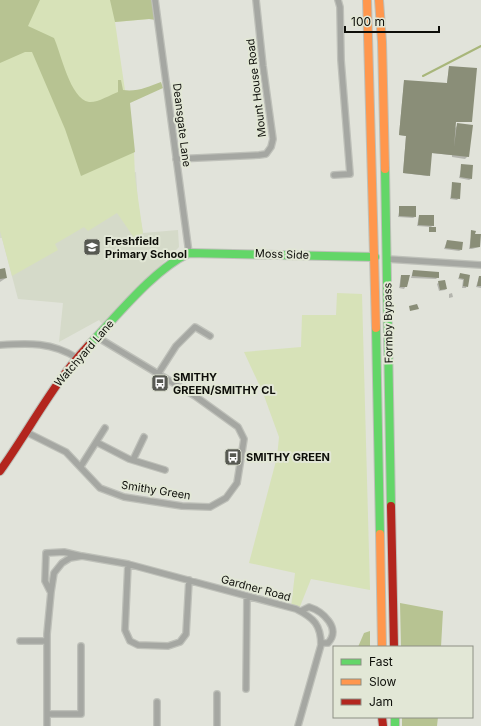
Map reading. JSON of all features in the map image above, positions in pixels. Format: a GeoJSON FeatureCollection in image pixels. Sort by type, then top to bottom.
{"type":"FeatureCollection","features":[{"type":"Feature","properties":{"kind":"main road","name":"Formby Bypass"},"geometry":{"type":"LineString","coordinates":[[367,0],[375,257],[382,646]]}},
{"type":"Feature","properties":{"kind":"main road","name":"Formby Bypass"},"geometry":{"type":"LineString","coordinates":[[379,0],[382,42],[394,646]]}},
{"type":"Feature","properties":{"kind":"main road","name":"Moss Side"},"geometry":{"type":"LineString","coordinates":[[189,253],[212,252],[375,257]]}},
{"type":"Feature","properties":{"kind":"main road","name":"Watchyard Lane"},"geometry":{"type":"LineString","coordinates":[[0,471],[52,390],[77,358],[157,276],[176,259],[189,253]]}},
{"type":"Feature","properties":{"kind":"street","name":"Deansgate Lane"},"geometry":{"type":"LineString","coordinates":[[155,0],[189,253]]}},
{"type":"Feature","properties":{"kind":"street","name":"Mount House Road"},"geometry":{"type":"LineString","coordinates":[[176,159],[259,155],[266,154],[272,147],[274,139],[263,66],[256,0]]}},
{"type":"Feature","properties":{"kind":"street"},"geometry":{"type":"LineString","coordinates":[[334,175],[350,174],[341,60],[340,7],[338,0]]}},
{"type":"Feature","properties":{"kind":"street"},"geometry":{"type":"LineString","coordinates":[[387,259],[481,265]]}},
{"type":"Feature","properties":{"kind":"street"},"geometry":{"type":"LineString","coordinates":[[158,374],[176,346],[195,328],[210,336]]}},
{"type":"Feature","properties":{"kind":"street","name":"Smithy Green"},"geometry":{"type":"LineString","coordinates":[[26,432],[66,452],[81,466],[100,488],[124,497],[182,506],[210,507],[226,498],[237,483],[244,439],[238,426],[195,396],[97,337]]}},
{"type":"Feature","properties":{"kind":"street"},"geometry":{"type":"LineString","coordinates":[[0,345],[32,343],[68,352],[77,358]]}},
{"type":"Feature","properties":{"kind":"street"},"geometry":{"type":"LineString","coordinates":[[81,466],[105,428]]}},
{"type":"Feature","properties":{"kind":"street"},"geometry":{"type":"LineString","coordinates":[[133,460],[144,437]]}},
{"type":"Feature","properties":{"kind":"street"},"geometry":{"type":"LineString","coordinates":[[96,442],[133,460],[165,470]]}},
{"type":"Feature","properties":{"kind":"street","name":"Gardner Road"},"geometry":{"type":"LineString","coordinates":[[51,592],[45,580],[46,553],[64,552],[128,564],[300,611],[317,624],[321,634],[321,643],[298,726]]}},
{"type":"Feature","properties":{"kind":"street","name":"Gardner Road"},"geometry":{"type":"LineString","coordinates":[[47,726],[47,641],[54,573],[62,563],[70,558],[82,556]]}},
{"type":"Feature","properties":{"kind":"street"},"geometry":{"type":"LineString","coordinates":[[128,564],[125,630],[130,641],[138,645],[168,646],[180,642],[186,634],[189,580]]}},
{"type":"Feature","properties":{"kind":"street"},"geometry":{"type":"LineString","coordinates":[[246,689],[247,596]]}},
{"type":"Feature","properties":{"kind":"street"},"geometry":{"type":"LineString","coordinates":[[300,611],[309,607],[313,608],[322,612],[331,624],[333,630],[331,640],[328,643],[321,643]]}},
{"type":"Feature","properties":{"kind":"street"},"geometry":{"type":"LineString","coordinates":[[20,641],[47,641]]}},
{"type":"Feature","properties":{"kind":"street"},"geometry":{"type":"LineString","coordinates":[[47,714],[81,714],[81,646]]}},
{"type":"Feature","properties":{"kind":"street"},"geometry":{"type":"LineString","coordinates":[[217,694],[217,726]]}},
{"type":"Feature","properties":{"kind":"street"},"geometry":{"type":"LineString","coordinates":[[157,702],[157,726]]}},
{"type":"Feature","properties":{"kind":"shaded area","name":"Freshfield Primary School"},"geometry":{"type":"Polygon","coordinates":[[[136,172],[138,206],[143,233],[178,230],[179,247],[102,324],[99,320],[59,342],[63,303],[18,299],[2,238],[0,238],[0,214],[136,172]]]}},
{"type":"Feature","properties":{"kind":"green space"},"geometry":{"type":"Polygon","coordinates":[[[0,0],[147,0],[149,19],[115,22],[134,152],[135,177],[143,233],[135,239],[117,213],[88,231],[84,227],[55,244],[58,250],[12,276],[0,231],[0,0]]]}},
{"type":"Feature","properties":{"kind":"green space"},"geometry":{"type":"Polygon","coordinates":[[[0,0],[40,0],[28,26],[54,38],[71,84],[76,93],[82,99],[92,102],[118,92],[118,80],[121,80],[123,90],[142,89],[161,82],[163,88],[130,103],[135,152],[81,176],[65,129],[32,52],[25,52],[0,63],[0,0]]]}},
{"type":"Feature","properties":{"kind":"green space"},"geometry":{"type":"Polygon","coordinates":[[[110,0],[153,0],[156,20],[149,19],[115,22],[110,0]]]}},
{"type":"Feature","properties":{"kind":"green space"},"geometry":{"type":"Polygon","coordinates":[[[337,293],[362,294],[370,590],[311,579],[299,609],[291,607],[295,573],[249,563],[277,457],[279,437],[263,393],[244,352],[301,347],[302,315],[336,315],[337,293]]]}},
{"type":"Feature","properties":{"kind":"green space"},"geometry":{"type":"Polygon","coordinates":[[[400,603],[443,611],[441,646],[401,646],[400,603]]]}},
{"type":"Feature","properties":{"kind":"green space"},"geometry":{"type":"Polygon","coordinates":[[[370,631],[370,646],[358,646],[364,633],[370,631]]]}},
{"type":"Feature","properties":{"kind":"green space"},"geometry":{"type":"Polygon","coordinates":[[[402,718],[438,718],[437,726],[402,726],[402,718]]]}},
{"type":"Feature","properties":{"kind":"building"},"geometry":{"type":"Polygon","coordinates":[[[449,66],[477,68],[472,122],[456,122],[454,147],[457,123],[473,125],[469,157],[432,153],[430,176],[403,173],[406,136],[399,135],[404,80],[447,83],[449,66]]]}},
{"type":"Feature","properties":{"kind":"building"},"geometry":{"type":"Polygon","coordinates":[[[461,164],[473,165],[472,179],[460,177],[461,164]]]}},
{"type":"Feature","properties":{"kind":"building"},"geometry":{"type":"Polygon","coordinates":[[[452,182],[461,183],[460,199],[451,198],[452,182]]]}},
{"type":"Feature","properties":{"kind":"building"},"geometry":{"type":"Polygon","coordinates":[[[399,206],[416,206],[416,217],[399,216],[399,206]]]}},
{"type":"Feature","properties":{"kind":"building"},"geometry":{"type":"Polygon","coordinates":[[[419,215],[434,215],[434,226],[418,225],[419,215]]]}},
{"type":"Feature","properties":{"kind":"building"},"geometry":{"type":"Polygon","coordinates":[[[429,227],[436,227],[436,232],[429,232],[429,227]]]}},
{"type":"Feature","properties":{"kind":"building"},"geometry":{"type":"Polygon","coordinates":[[[471,230],[476,231],[475,234],[481,234],[480,247],[470,248],[471,230]]]}},
{"type":"Feature","properties":{"kind":"building"},"geometry":{"type":"Polygon","coordinates":[[[447,240],[463,242],[462,250],[445,248],[447,240]]]}},
{"type":"Feature","properties":{"kind":"building"},"geometry":{"type":"Polygon","coordinates":[[[5,268],[7,278],[0,279],[0,269],[5,268]]]}},
{"type":"Feature","properties":{"kind":"building"},"geometry":{"type":"Polygon","coordinates":[[[413,270],[439,272],[439,278],[412,276],[413,270]]]}},
{"type":"Feature","properties":{"kind":"building"},"geometry":{"type":"Polygon","coordinates":[[[460,273],[470,275],[468,287],[463,286],[464,279],[459,278],[460,273]]]}},
{"type":"Feature","properties":{"kind":"building"},"geometry":{"type":"Polygon","coordinates":[[[401,275],[410,275],[407,287],[400,287],[401,275]]]}},
{"type":"Feature","properties":{"kind":"building"},"geometry":{"type":"Polygon","coordinates":[[[479,276],[481,276],[481,286],[477,286],[479,276]]]}},
{"type":"Feature","properties":{"kind":"building"},"geometry":{"type":"Polygon","coordinates":[[[445,280],[447,289],[440,290],[438,281],[445,280]]]}},
{"type":"Feature","properties":{"kind":"building"},"geometry":{"type":"Polygon","coordinates":[[[417,304],[419,309],[410,311],[409,306],[417,304]]]}},
{"type":"Feature","properties":{"kind":"waterway"},"geometry":{"type":"LineString","coordinates":[[423,76],[481,46]]}},
{"type":"Feature","properties":{"kind":"traffic: fast"},"geometry":{"type":"LineString","coordinates":[[385,169],[391,506]]}},
{"type":"Feature","properties":{"kind":"traffic: fast"},"geometry":{"type":"LineString","coordinates":[[89,345],[136,294],[162,270],[189,253],[375,257]]}},
{"type":"Feature","properties":{"kind":"traffic: fast"},"geometry":{"type":"LineString","coordinates":[[376,328],[380,534]]}},
{"type":"Feature","properties":{"kind":"traffic: fast"},"geometry":{"type":"LineString","coordinates":[[395,718],[395,726]]}},
{"type":"Feature","properties":{"kind":"traffic: slow"},"geometry":{"type":"LineString","coordinates":[[367,0],[376,328]]}},
{"type":"Feature","properties":{"kind":"traffic: slow"},"geometry":{"type":"LineString","coordinates":[[379,0],[382,42],[385,169]]}},
{"type":"Feature","properties":{"kind":"traffic: slow"},"geometry":{"type":"LineString","coordinates":[[380,534],[382,646]]}},
{"type":"Feature","properties":{"kind":"traffic: jam"},"geometry":{"type":"LineString","coordinates":[[0,471],[53,390],[89,345]]}},
{"type":"Feature","properties":{"kind":"traffic: jam"},"geometry":{"type":"LineString","coordinates":[[391,506],[394,646]]}},
{"type":"Feature","properties":{"kind":"traffic: jam"},"geometry":{"type":"LineString","coordinates":[[382,718],[383,726]]}},
{"type":"Feature","properties":{"kind":"place","name":"Freshfield Primary School"},"geometry":{"type":"Point","coordinates":[92,247]}},
{"type":"Feature","properties":{"kind":"place","name":"SMITHY GREEN/SMITHY CL"},"geometry":{"type":"Point","coordinates":[160,383]}},
{"type":"Feature","properties":{"kind":"place","name":"SMITHY GREEN"},"geometry":{"type":"Point","coordinates":[233,457]}}]}
